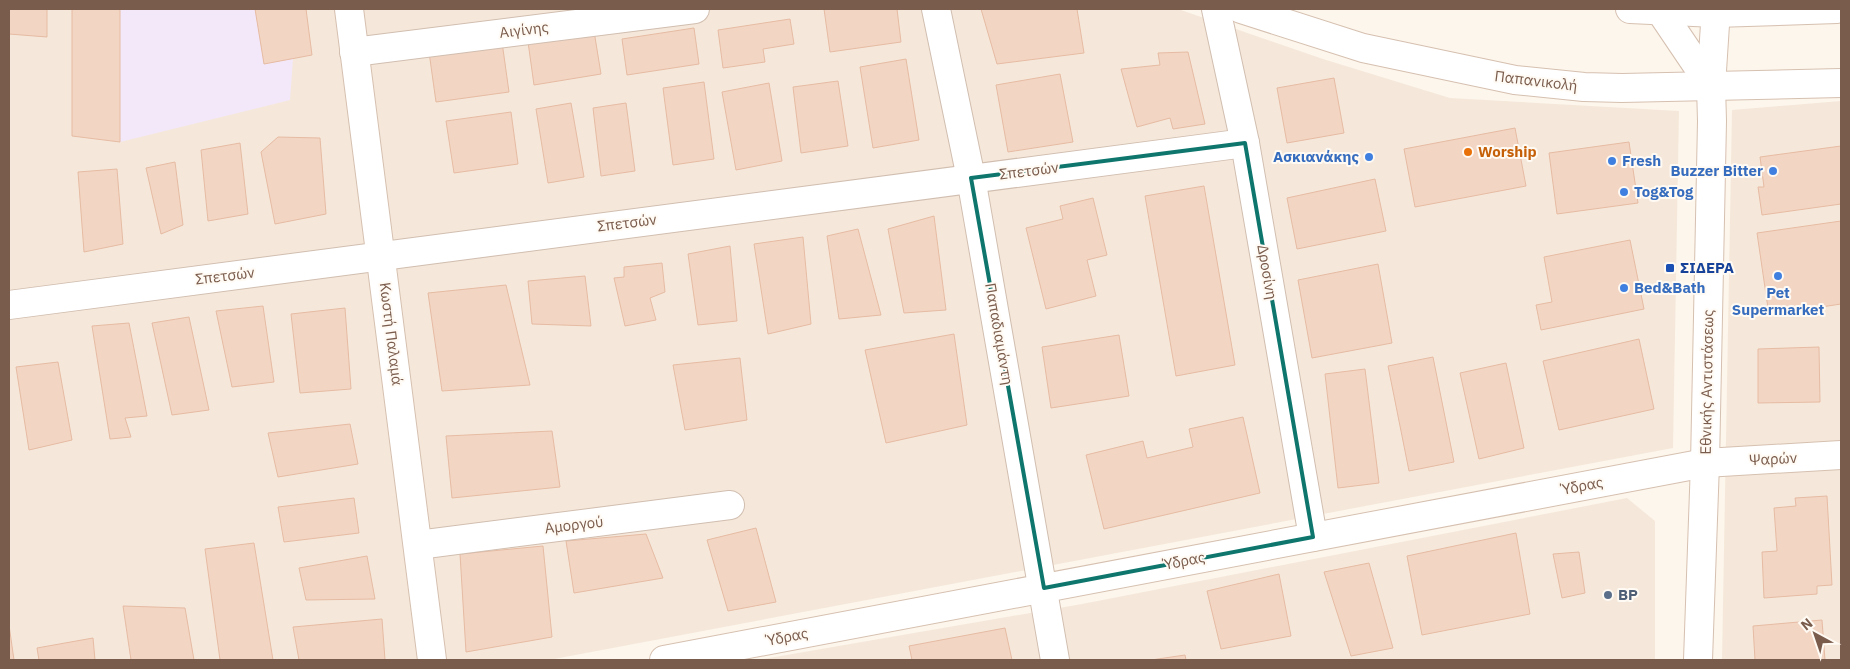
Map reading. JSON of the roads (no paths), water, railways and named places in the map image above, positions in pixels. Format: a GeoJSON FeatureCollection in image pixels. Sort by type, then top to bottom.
{"type":"FeatureCollection","features":[{"type":"Feature","properties":{"kind":"street","name":"Κωστή Παλαμά"},"geometry":{"type":"LineString","coordinates":[[349,9],[432,660]]}},
{"type":"Feature","properties":{"kind":"street","name":"Αιγίνης"},"geometry":{"type":"LineString","coordinates":[[354,52],[695,9]]}},
{"type":"Feature","properties":{"kind":"street","name":"Παπαδιαμάντη"},"geometry":{"type":"LineString","coordinates":[[936,9],[971,178],[1044,588],[1055,660]]}},
{"type":"Feature","properties":{"kind":"street","name":"Δροσίνη"},"geometry":{"type":"LineString","coordinates":[[1216,9],[1245,142],[1313,537]]}},
{"type":"Feature","properties":{"kind":"street","name":"Παπανικολή"},"geometry":{"type":"LineString","coordinates":[[1240,9],[1363,48],[1514,80],[1584,87],[1841,83]]}},
{"type":"Feature","properties":{"kind":"street"},"geometry":{"type":"LineString","coordinates":[[1630,9],[1716,11],[1837,9]]}},
{"type":"Feature","properties":{"kind":"street"},"geometry":{"type":"LineString","coordinates":[[1660,10],[1711,86]]}},
{"type":"Feature","properties":{"kind":"street","name":"Εθνικής Αντιστάσεως"},"geometry":{"type":"LineString","coordinates":[[1698,660],[1705,463],[1712,121],[1711,86],[1716,11]]}},
{"type":"Feature","properties":{"kind":"street","name":"Σπετσών"},"geometry":{"type":"LineString","coordinates":[[9,305],[1245,142]]}},
{"type":"Feature","properties":{"kind":"street","name":"Ψαρών"},"geometry":{"type":"LineString","coordinates":[[1705,463],[1841,455]]}},
{"type":"Feature","properties":{"kind":"street","name":"Ύδρας"},"geometry":{"type":"LineString","coordinates":[[664,660],[1705,463]]}},
{"type":"Feature","properties":{"kind":"street","name":"Αμοργού"},"geometry":{"type":"LineString","coordinates":[[418,544],[730,505]]}},
{"type":"Feature","properties":{"kind":"place","name":"Worship"},"geometry":{"type":"Point","coordinates":[1468,152]}},
{"type":"Feature","properties":{"kind":"place","name":"Ασκιανάκης"},"geometry":{"type":"Point","coordinates":[1369,157]}},
{"type":"Feature","properties":{"kind":"place","name":"Fresh"},"geometry":{"type":"Point","coordinates":[1612,161]}},
{"type":"Feature","properties":{"kind":"place","name":"Buzzer Bitter"},"geometry":{"type":"Point","coordinates":[1773,171]}},
{"type":"Feature","properties":{"kind":"place","name":"Tog&Tog"},"geometry":{"type":"Point","coordinates":[1624,192]}},
{"type":"Feature","properties":{"kind":"place","name":"ΣΙΔΕΡΑ"},"geometry":{"type":"Point","coordinates":[1670,268]}},
{"type":"Feature","properties":{"kind":"place","name":"Pet Supermarket"},"geometry":{"type":"Point","coordinates":[1778,276]}},
{"type":"Feature","properties":{"kind":"place","name":"Bed&Bath"},"geometry":{"type":"Point","coordinates":[1624,288]}},
{"type":"Feature","properties":{"kind":"place","name":"BP"},"geometry":{"type":"Point","coordinates":[1608,595]}}]}
